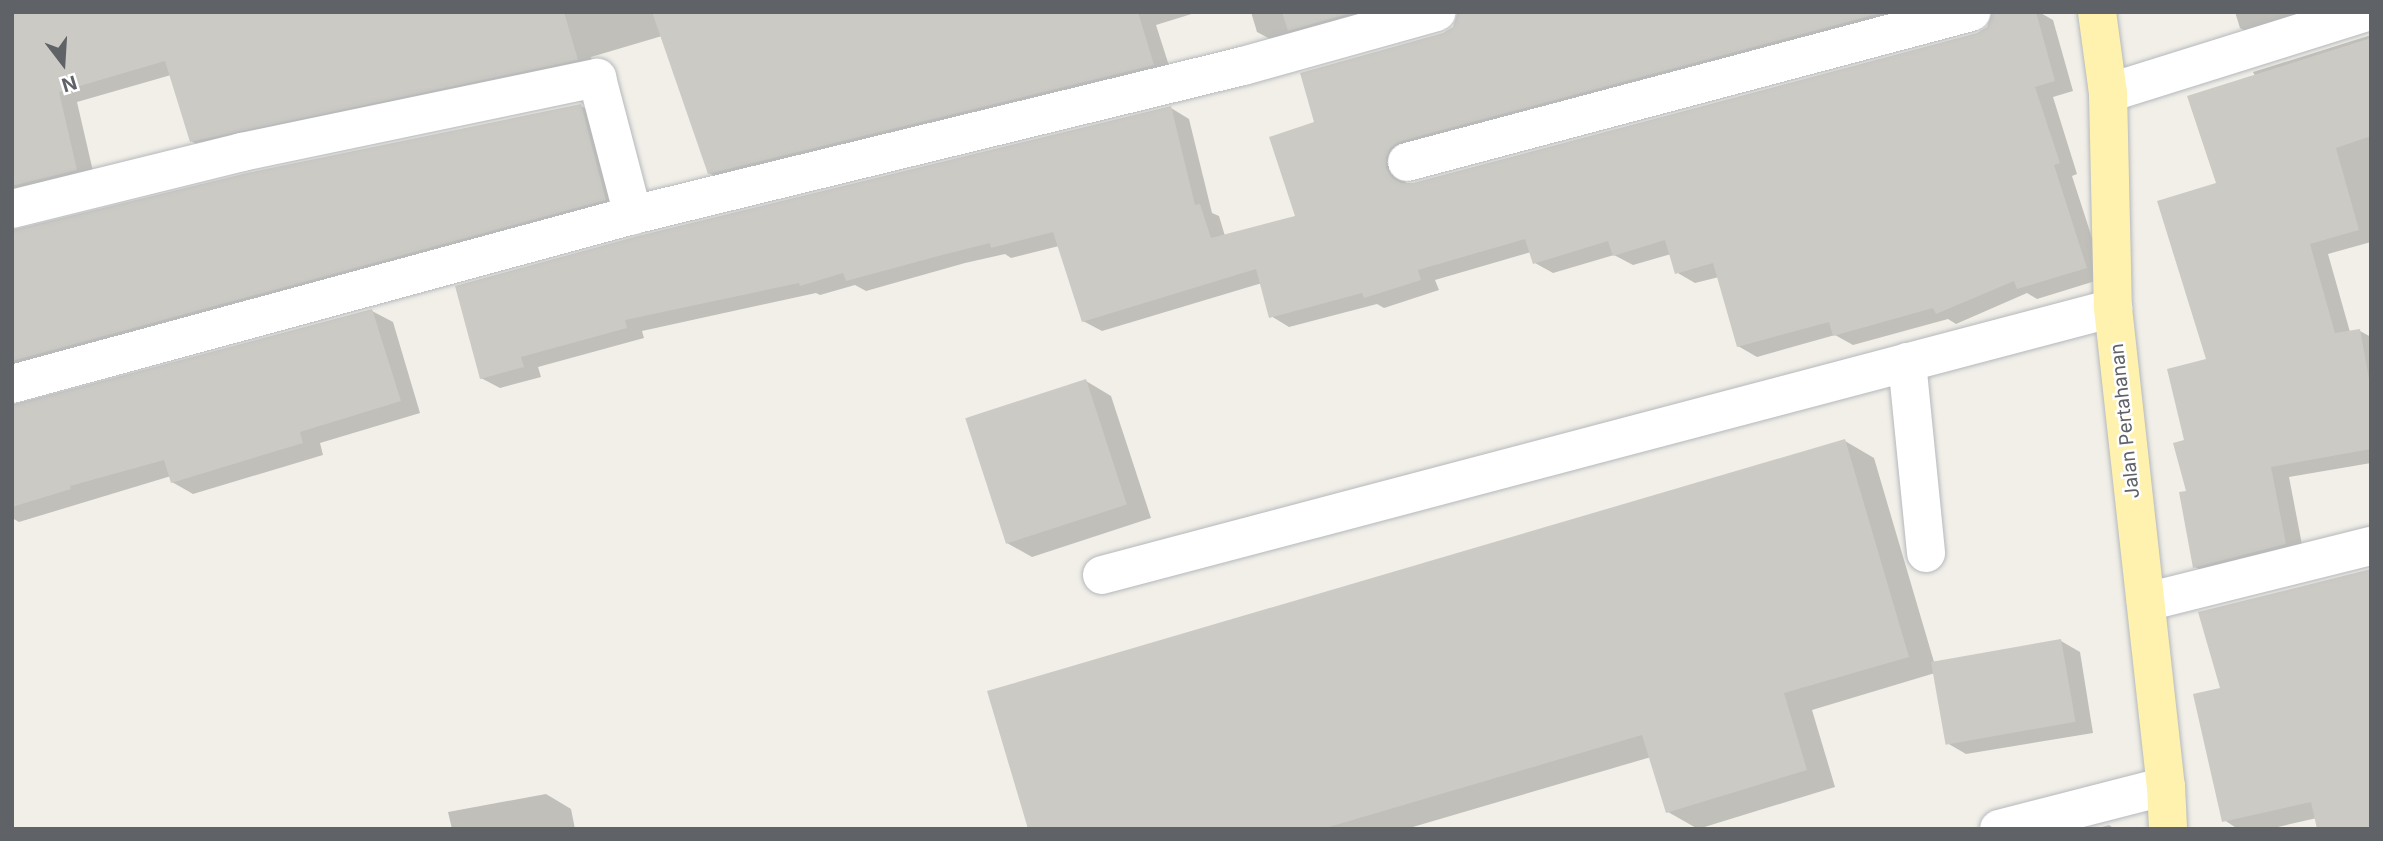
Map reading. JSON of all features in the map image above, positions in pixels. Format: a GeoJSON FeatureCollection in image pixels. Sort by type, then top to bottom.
{"type":"FeatureCollection","features":[{"type":"Feature","properties":{"kind":"main road","name":"Jalan Pertahanan"},"geometry":{"type":"LineString","coordinates":[[2097,12],[2108,93],[2113,308],[2166,786],[2168,829]]}},
{"type":"Feature","properties":{"kind":"street"},"geometry":{"type":"LineString","coordinates":[[12,384],[633,215],[1243,65],[1437,12]]}},
{"type":"Feature","properties":{"kind":"street"},"geometry":{"type":"LineString","coordinates":[[1407,162],[1971,12]]}},
{"type":"Feature","properties":{"kind":"street"},"geometry":{"type":"LineString","coordinates":[[2108,93],[2366,12]]}},
{"type":"Feature","properties":{"kind":"street"},"geometry":{"type":"LineString","coordinates":[[12,209],[242,152],[597,78],[633,215]]}},
{"type":"Feature","properties":{"kind":"street"},"geometry":{"type":"LineString","coordinates":[[1102,575],[2113,308]]}},
{"type":"Feature","properties":{"kind":"street"},"geometry":{"type":"LineString","coordinates":[[1907,362],[1926,553]]}},
{"type":"Feature","properties":{"kind":"street"},"geometry":{"type":"LineString","coordinates":[[2146,602],[2371,546]]}},
{"type":"Feature","properties":{"kind":"street"},"geometry":{"type":"LineString","coordinates":[[1999,829],[2166,786]]}},
{"type":"Feature","properties":{"kind":"building"},"geometry":{"type":"Polygon","coordinates":[[[12,12],[564,12],[578,60],[190,142],[165,61],[59,92],[77,170],[12,186],[12,12]]]}},
{"type":"Feature","properties":{"kind":"building"},"geometry":{"type":"Polygon","coordinates":[[[652,12],[1138,12],[1154,65],[708,174],[652,12]]]}},
{"type":"Feature","properties":{"kind":"building"},"geometry":{"type":"Polygon","coordinates":[[[1282,12],[1355,12],[1288,31],[1282,12]]]}},
{"type":"Feature","properties":{"kind":"building"},"geometry":{"type":"Polygon","coordinates":[[[1458,12],[1885,12],[1401,141],[1391,147],[1386,157],[1386,168],[1392,178],[1401,183],[1413,183],[1977,33],[1987,27],[1992,12],[2036,12],[2055,81],[2035,87],[2060,163],[2054,165],[2087,268],[2017,289],[2014,281],[1936,314],[1933,308],[1833,336],[1829,322],[1737,347],[1713,263],[1675,274],[1665,240],[1613,256],[1608,241],[1533,264],[1525,239],[1418,270],[1421,280],[1364,298],[1362,293],[1269,318],[1256,269],[1082,322],[1053,232],[991,248],[990,243],[846,281],[843,273],[800,286],[799,283],[625,320],[627,328],[521,357],[524,367],[480,379],[455,286],[638,236],[1171,106],[1195,205],[1200,204],[1211,238],[1295,216],[1269,137],[1314,122],[1300,73],[1443,33],[1453,27],[1458,12]]]}},
{"type":"Feature","properties":{"kind":"building"},"geometry":{"type":"Polygon","coordinates":[[[2371,38],[2371,136],[2336,148],[2359,230],[2310,244],[2335,333],[2360,329],[2371,390],[2371,449],[2271,467],[2286,544],[2193,568],[2179,492],[2186,491],[2173,443],[2184,440],[2167,369],[2206,359],[2157,201],[2216,183],[2187,96],[2371,38]]]}},
{"type":"Feature","properties":{"kind":"building"},"geometry":{"type":"Polygon","coordinates":[[[581,104],[606,200],[12,361],[12,230],[247,173],[581,104]]]}},
{"type":"Feature","properties":{"kind":"building"},"geometry":{"type":"Polygon","coordinates":[[[372,309],[401,401],[300,432],[303,443],[171,483],[164,460],[70,486],[71,489],[12,507],[12,405],[372,309]]]}},
{"type":"Feature","properties":{"kind":"building"},"geometry":{"type":"Polygon","coordinates":[[[1086,379],[1127,505],[1006,544],[965,418],[1086,379]]]}},
{"type":"Feature","properties":{"kind":"building"},"geometry":{"type":"Polygon","coordinates":[[[1845,439],[1909,657],[1784,693],[1807,770],[1666,813],[1642,735],[1322,829],[1028,829],[987,691],[1845,439]]]}},
{"type":"Feature","properties":{"kind":"building"},"geometry":{"type":"Polygon","coordinates":[[[2371,569],[2371,829],[2317,829],[2311,802],[2222,822],[2193,694],[2220,688],[2198,612],[2371,569]]]}},
{"type":"Feature","properties":{"kind":"building"},"geometry":{"type":"Polygon","coordinates":[[[2061,639],[2076,722],[1946,745],[1931,662],[2061,639]]]}}]}
